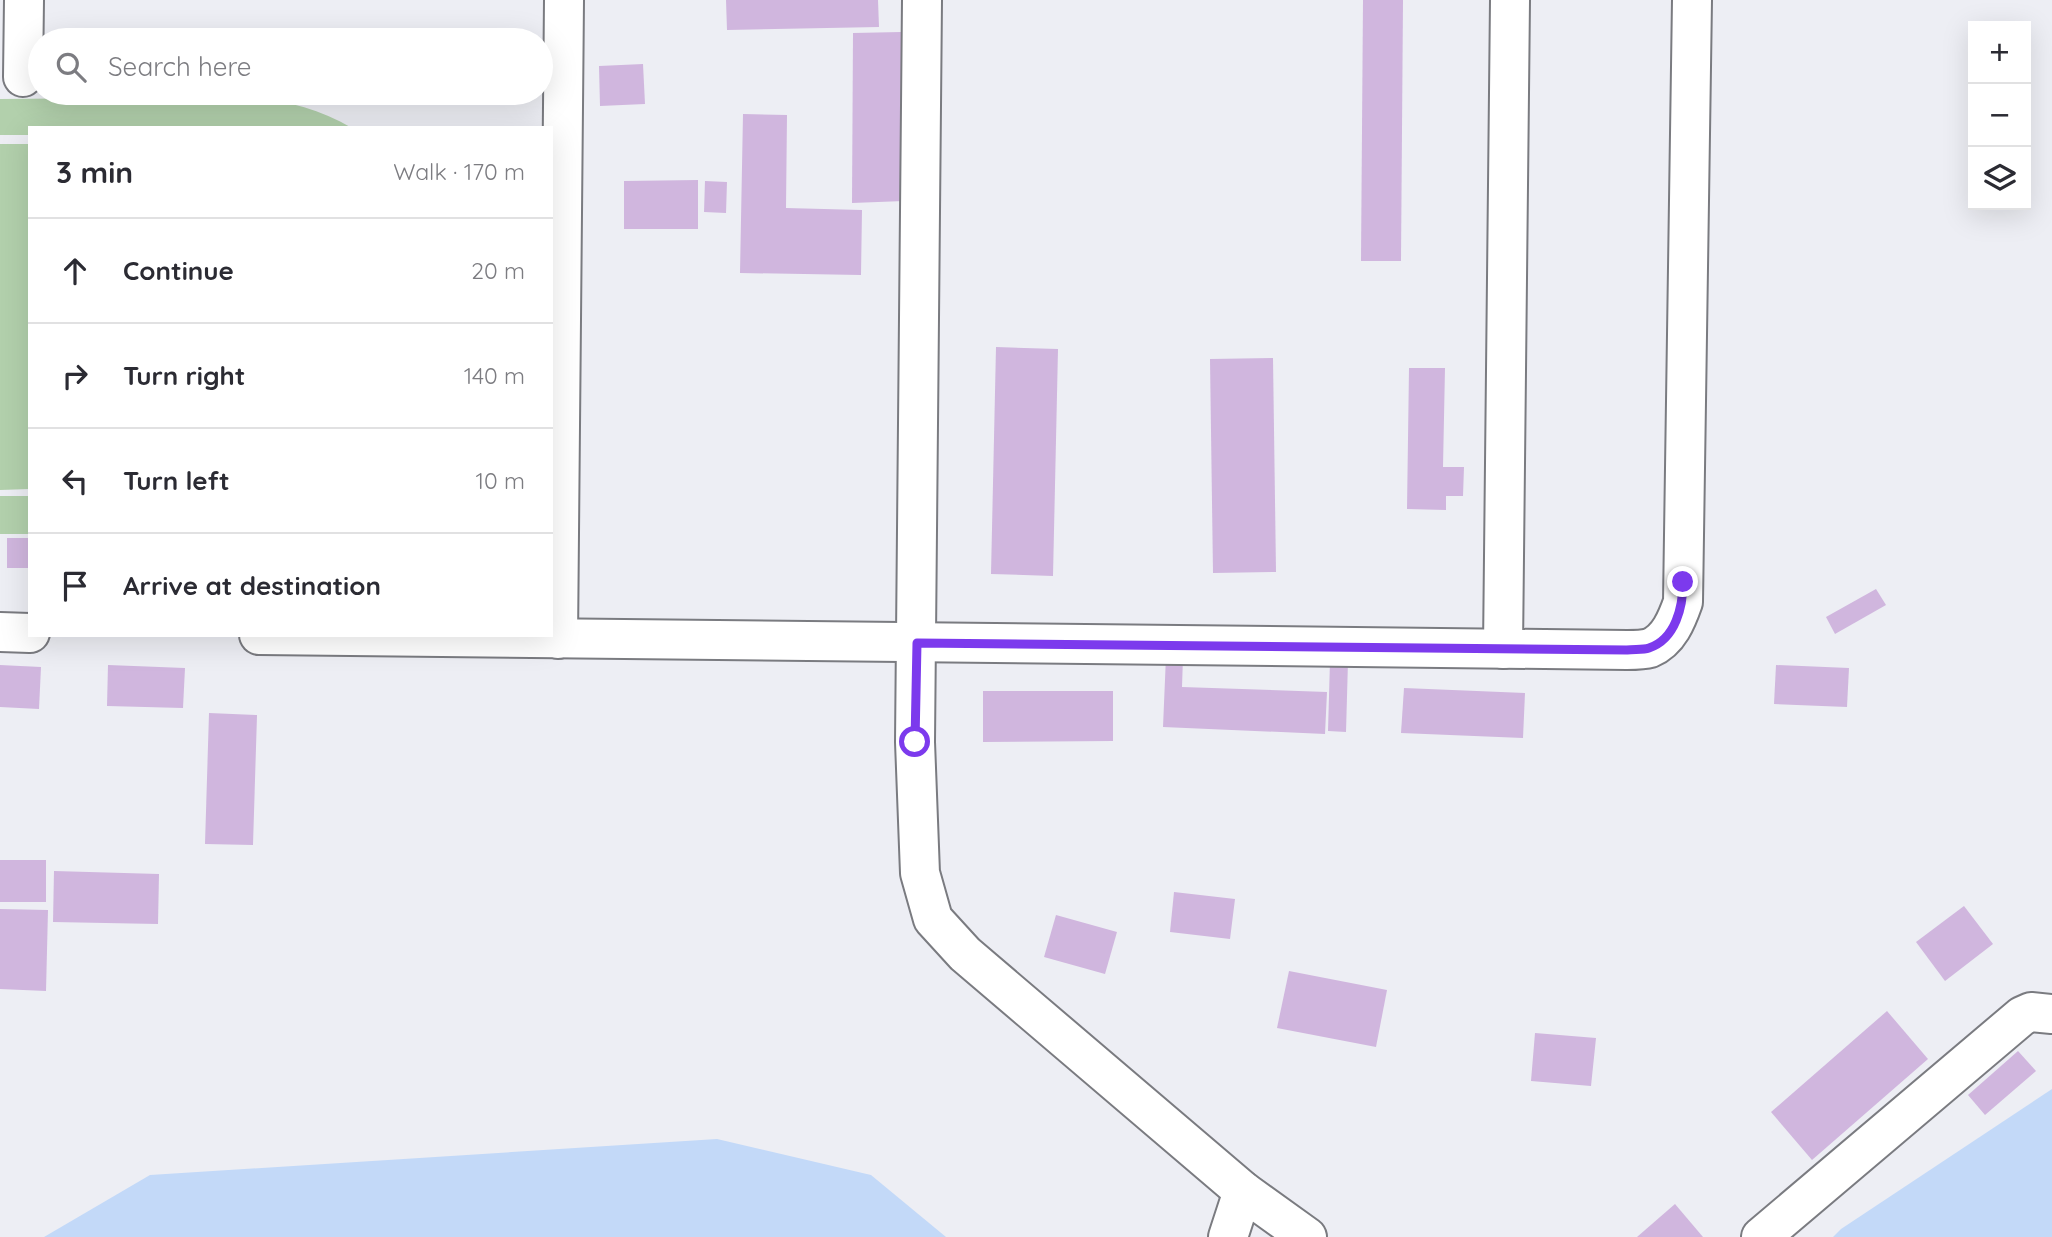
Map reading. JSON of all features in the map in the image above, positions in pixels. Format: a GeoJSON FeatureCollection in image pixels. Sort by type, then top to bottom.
{"type":"FeatureCollection","features":[{"type":"Feature","properties":{"kind":"street"},"geometry":{"type":"LineString","coordinates":[[23,77],[24,0]]}},
{"type":"Feature","properties":{"kind":"street"},"geometry":{"type":"LineString","coordinates":[[558,639],[564,0]]}},
{"type":"Feature","properties":{"kind":"street"},"geometry":{"type":"LineString","coordinates":[[922,0],[915,742],[920,873],[933,919],[965,954],[1243,1191],[1307,1237]]}},
{"type":"Feature","properties":{"kind":"street"},"geometry":{"type":"LineString","coordinates":[[1503,649],[1510,0]]}},
{"type":"Feature","properties":{"kind":"street"},"geometry":{"type":"LineString","coordinates":[[408,637],[1503,649],[1651,648],[1666,636],[1677,620],[1683,601],[1692,0]]}},
{"type":"Feature","properties":{"kind":"street"},"geometry":{"type":"LineString","coordinates":[[0,632],[28,633]]}},
{"type":"Feature","properties":{"kind":"street"},"geometry":{"type":"LineString","coordinates":[[1761,1237],[2022,1016],[2031,1012],[2052,1014]]}},
{"type":"Feature","properties":{"kind":"street"},"geometry":{"type":"LineString","coordinates":[[1228,1237],[1243,1191]]}},
{"type":"Feature","properties":{"kind":"green space"},"geometry":{"type":"Polygon","coordinates":[[[0,99],[28,99],[28,105],[297,105],[348,126],[28,126],[28,135],[0,135],[0,99]]]}},
{"type":"Feature","properties":{"kind":"green space"},"geometry":{"type":"Polygon","coordinates":[[[0,144],[28,144],[28,489],[0,490],[0,144]]]}},
{"type":"Feature","properties":{"kind":"green space"},"geometry":{"type":"Polygon","coordinates":[[[0,496],[28,496],[28,534],[0,534],[0,496]]]}},
{"type":"Feature","properties":{"kind":"water"},"geometry":{"type":"Polygon","coordinates":[[[2052,1089],[2052,1237],[1833,1237],[1841,1229],[2052,1089]]]}},
{"type":"Feature","properties":{"kind":"water"},"geometry":{"type":"Polygon","coordinates":[[[717,1139],[871,1175],[946,1237],[44,1237],[150,1175],[717,1139]]]}},
{"type":"Feature","properties":{"kind":"building"},"geometry":{"type":"Polygon","coordinates":[[[726,0],[878,0],[879,27],[727,30],[726,0]]]}},
{"type":"Feature","properties":{"kind":"building"},"geometry":{"type":"Polygon","coordinates":[[[1363,0],[1403,0],[1401,261],[1361,261],[1363,0]]]}},
{"type":"Feature","properties":{"kind":"building"},"geometry":{"type":"Polygon","coordinates":[[[901,32],[904,201],[852,203],[853,33],[901,32]]]}},
{"type":"Feature","properties":{"kind":"building"},"geometry":{"type":"Polygon","coordinates":[[[643,64],[645,104],[600,106],[599,66],[643,64]]]}},
{"type":"Feature","properties":{"kind":"building"},"geometry":{"type":"Polygon","coordinates":[[[743,114],[787,115],[786,208],[862,210],[861,275],[740,273],[743,114]]]}},
{"type":"Feature","properties":{"kind":"building"},"geometry":{"type":"Polygon","coordinates":[[[698,180],[698,229],[624,229],[624,181],[698,180]]]}},
{"type":"Feature","properties":{"kind":"building"},"geometry":{"type":"Polygon","coordinates":[[[705,181],[727,182],[726,213],[704,212],[705,181]]]}},
{"type":"Feature","properties":{"kind":"building"},"geometry":{"type":"Polygon","coordinates":[[[996,347],[1058,349],[1053,576],[991,574],[996,347]]]}},
{"type":"Feature","properties":{"kind":"building"},"geometry":{"type":"Polygon","coordinates":[[[1273,358],[1276,572],[1213,573],[1210,359],[1273,358]]]}},
{"type":"Feature","properties":{"kind":"building"},"geometry":{"type":"Polygon","coordinates":[[[1409,368],[1445,368],[1443,467],[1464,467],[1463,496],[1446,496],[1446,510],[1407,509],[1409,368]]]}},
{"type":"Feature","properties":{"kind":"building"},"geometry":{"type":"Polygon","coordinates":[[[7,538],[28,538],[28,568],[7,568],[7,538]]]}},
{"type":"Feature","properties":{"kind":"building"},"geometry":{"type":"Polygon","coordinates":[[[1876,589],[1886,605],[1835,634],[1826,617],[1876,589]]]}},
{"type":"Feature","properties":{"kind":"building"},"geometry":{"type":"Polygon","coordinates":[[[1166,656],[1183,657],[1182,687],[1327,692],[1325,734],[1163,727],[1166,656]]]}},
{"type":"Feature","properties":{"kind":"building"},"geometry":{"type":"Polygon","coordinates":[[[1330,661],[1348,661],[1346,732],[1328,731],[1330,661]]]}},
{"type":"Feature","properties":{"kind":"building"},"geometry":{"type":"Polygon","coordinates":[[[0,665],[41,667],[39,709],[0,707],[0,665]]]}},
{"type":"Feature","properties":{"kind":"building"},"geometry":{"type":"Polygon","coordinates":[[[108,665],[185,668],[183,708],[107,706],[108,665]]]}},
{"type":"Feature","properties":{"kind":"building"},"geometry":{"type":"Polygon","coordinates":[[[1776,665],[1849,668],[1847,707],[1774,704],[1776,665]]]}},
{"type":"Feature","properties":{"kind":"building"},"geometry":{"type":"Polygon","coordinates":[[[1404,688],[1525,693],[1523,738],[1401,733],[1404,688]]]}},
{"type":"Feature","properties":{"kind":"building"},"geometry":{"type":"Polygon","coordinates":[[[983,691],[1113,691],[1113,741],[983,742],[983,691]]]}},
{"type":"Feature","properties":{"kind":"building"},"geometry":{"type":"Polygon","coordinates":[[[209,713],[257,715],[253,845],[205,844],[209,713]]]}},
{"type":"Feature","properties":{"kind":"building"},"geometry":{"type":"Polygon","coordinates":[[[0,860],[46,860],[46,902],[0,902],[0,860]]]}},
{"type":"Feature","properties":{"kind":"building"},"geometry":{"type":"Polygon","coordinates":[[[54,871],[159,874],[158,924],[53,922],[54,871]]]}},
{"type":"Feature","properties":{"kind":"building"},"geometry":{"type":"Polygon","coordinates":[[[1174,892],[1235,899],[1230,939],[1170,932],[1174,892]]]}},
{"type":"Feature","properties":{"kind":"building"},"geometry":{"type":"Polygon","coordinates":[[[1964,906],[1993,944],[1945,981],[1916,942],[1964,906]]]}},
{"type":"Feature","properties":{"kind":"building"},"geometry":{"type":"Polygon","coordinates":[[[0,909],[48,910],[46,991],[0,989],[0,909]]]}},
{"type":"Feature","properties":{"kind":"building"},"geometry":{"type":"Polygon","coordinates":[[[1056,915],[1117,932],[1105,974],[1044,957],[1056,915]]]}},
{"type":"Feature","properties":{"kind":"building"},"geometry":{"type":"Polygon","coordinates":[[[1289,971],[1387,990],[1376,1047],[1277,1028],[1289,971]]]}},
{"type":"Feature","properties":{"kind":"building"},"geometry":{"type":"Polygon","coordinates":[[[1887,1011],[1928,1059],[1812,1160],[1771,1112],[1887,1011]]]}},
{"type":"Feature","properties":{"kind":"building"},"geometry":{"type":"Polygon","coordinates":[[[1535,1033],[1596,1038],[1591,1086],[1531,1081],[1535,1033]]]}},
{"type":"Feature","properties":{"kind":"building"},"geometry":{"type":"Polygon","coordinates":[[[2018,1051],[2036,1071],[1985,1115],[1968,1095],[2018,1051]]]}},
{"type":"Feature","properties":{"kind":"building"},"geometry":{"type":"Polygon","coordinates":[[[1675,1204],[1703,1237],[1637,1237],[1675,1204]]]}},
{"type":"Feature","properties":{"kind":"route"},"geometry":{"type":"LineString","coordinates":[[915,742],[917,643],[1627,650],[1651,648],[1666,636],[1677,620],[1683,601],[1683,582]]}}]}
